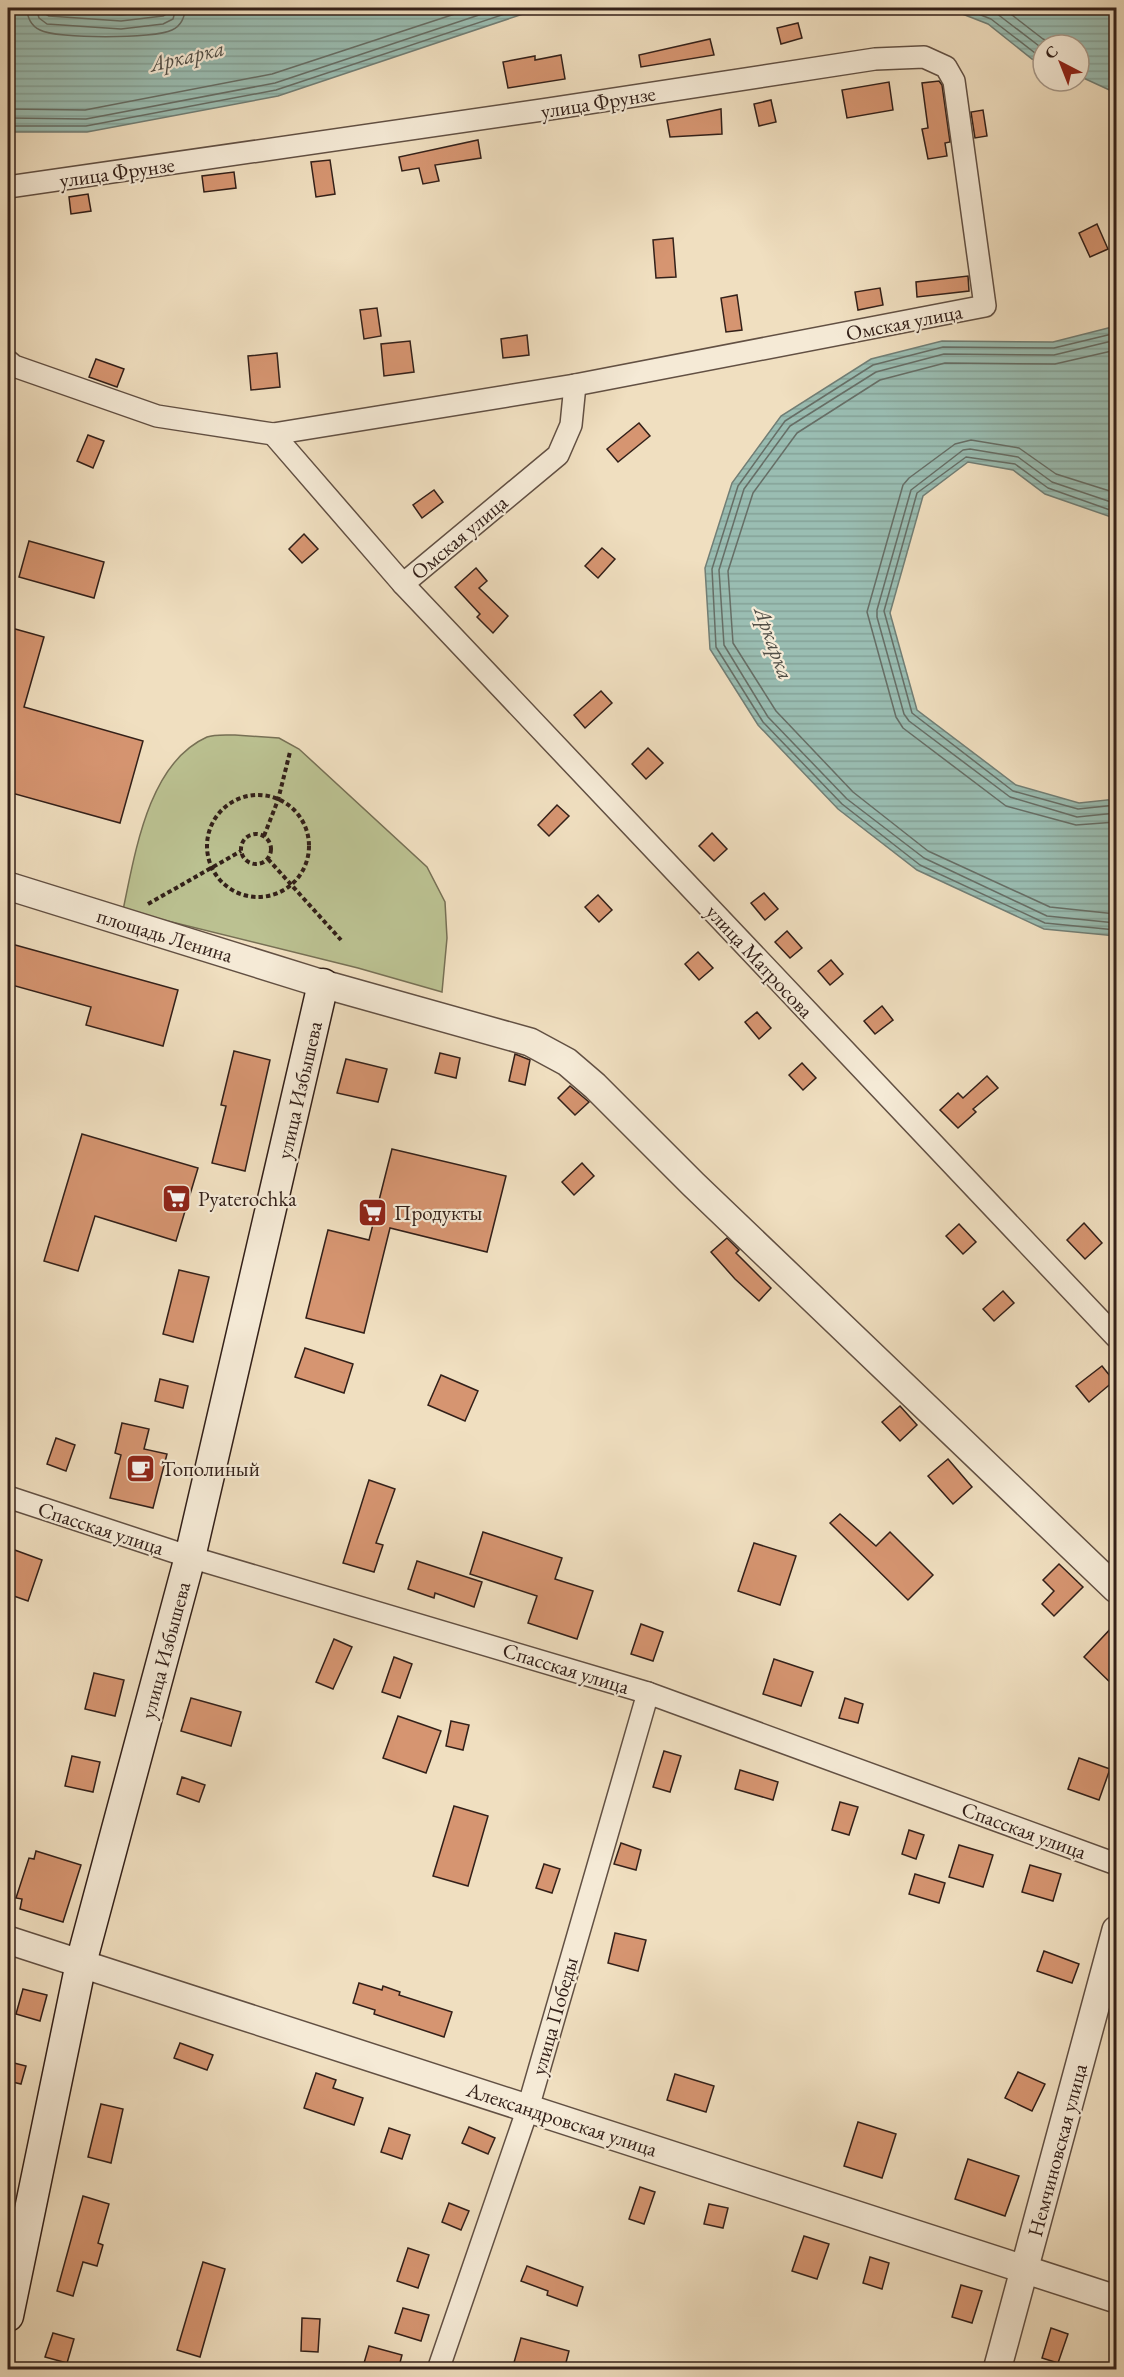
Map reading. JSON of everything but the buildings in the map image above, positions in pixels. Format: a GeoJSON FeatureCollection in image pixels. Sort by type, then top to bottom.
{"type":"FeatureCollection","features":[{"type":"Feature","properties":{"kind":"main road","name":"улица Избышева"},"geometry":{"type":"LineString","coordinates":[[8,2316],[81,1963],[190,1557],[323,984]]}},
{"type":"Feature","properties":{"kind":"street","name":"улица Фрунзе"},"geometry":{"type":"LineString","coordinates":[[8,187],[549,110],[875,59],[924,57],[946,67],[954,81],[985,306]]}},
{"type":"Feature","properties":{"kind":"street","name":"Омская улица"},"geometry":{"type":"LineString","coordinates":[[8,361],[14,366],[157,416],[273,434],[575,385],[985,306]]}},
{"type":"Feature","properties":{"kind":"street","name":"Омская улица"},"geometry":{"type":"LineString","coordinates":[[273,434],[403,584],[558,455],[571,425],[575,385]]}},
{"type":"Feature","properties":{"kind":"street","name":"улица Матросова"},"geometry":{"type":"LineString","coordinates":[[403,584],[1116,1337]]}},
{"type":"Feature","properties":{"kind":"street","name":"площадь Ленина"},"geometry":{"type":"LineString","coordinates":[[8,886],[323,984],[530,1042],[567,1062],[596,1086],[693,1184],[1116,1589]]}},
{"type":"Feature","properties":{"kind":"street","name":"Спасская улица"},"geometry":{"type":"LineString","coordinates":[[8,1497],[190,1557],[648,1693],[1116,1864]]}},
{"type":"Feature","properties":{"kind":"street","name":"улица Победы"},"geometry":{"type":"LineString","coordinates":[[438,2370],[528,2108],[648,1693]]}},
{"type":"Feature","properties":{"kind":"street","name":"Немчиновская улица"},"geometry":{"type":"LineString","coordinates":[[997,2370],[1116,1930]]}},
{"type":"Feature","properties":{"kind":"street","name":"Александровская улица"},"geometry":{"type":"LineString","coordinates":[[8,1940],[1116,2299]]}},
{"type":"Feature","properties":{"kind":"path"},"geometry":{"type":"LineString","coordinates":[[264,836],[278,800],[290,752]]}},
{"type":"Feature","properties":{"kind":"path"},"geometry":{"type":"LineString","coordinates":[[255,795],[278,800],[298,815],[308,838],[306,862],[291,886],[272,895],[248,896],[226,886],[212,869],[207,855],[207,843],[214,819],[222,810],[243,797],[255,795]]}},
{"type":"Feature","properties":{"kind":"path"},"geometry":{"type":"LineString","coordinates":[[257,834],[264,836],[272,846],[268,859],[255,864],[244,858],[241,851],[245,838],[257,834]]}},
{"type":"Feature","properties":{"kind":"path"},"geometry":{"type":"LineString","coordinates":[[148,904],[241,851]]}},
{"type":"Feature","properties":{"kind":"path"},"geometry":{"type":"LineString","coordinates":[[268,859],[341,940]]}},
{"type":"Feature","properties":{"kind":"green space"},"geometry":{"type":"Polygon","coordinates":[[[235,735],[279,738],[299,749],[427,867],[445,902],[447,938],[442,992],[358,968],[123,910],[147,812],[171,767],[187,750],[207,737],[235,735]]]}},
{"type":"Feature","properties":{"kind":"water","name":"Аркарка"},"geometry":{"type":"Polygon","coordinates":[[[8,8],[121,15],[186,8],[541,8],[278,96],[87,132],[8,132],[8,8]]]}},
{"type":"Feature","properties":{"kind":"water"},"geometry":{"type":"Polygon","coordinates":[[[947,8],[1116,8],[1116,93],[1091,82],[1091,33],[1031,33],[1031,58],[988,24],[947,8]]]}},
{"type":"Feature","properties":{"kind":"water","name":"Аркарка"},"geometry":{"type":"Polygon","coordinates":[[[1116,326],[1116,515],[1111,517],[1045,494],[1013,470],[968,462],[923,496],[890,613],[917,710],[1016,785],[1079,803],[1116,799],[1116,936],[1044,929],[917,870],[838,809],[758,725],[710,649],[705,568],[732,483],[781,416],[871,359],[942,341],[1053,342],[1116,326]]]}},
{"type":"Feature","properties":{"kind":"place","name":"Pyaterochka"},"geometry":{"type":"Point","coordinates":[177,1198]}},
{"type":"Feature","properties":{"kind":"place","name":"Продукты"},"geometry":{"type":"Point","coordinates":[373,1212]}},
{"type":"Feature","properties":{"kind":"place","name":"Тополиный"},"geometry":{"type":"Point","coordinates":[140,1468]}}]}
